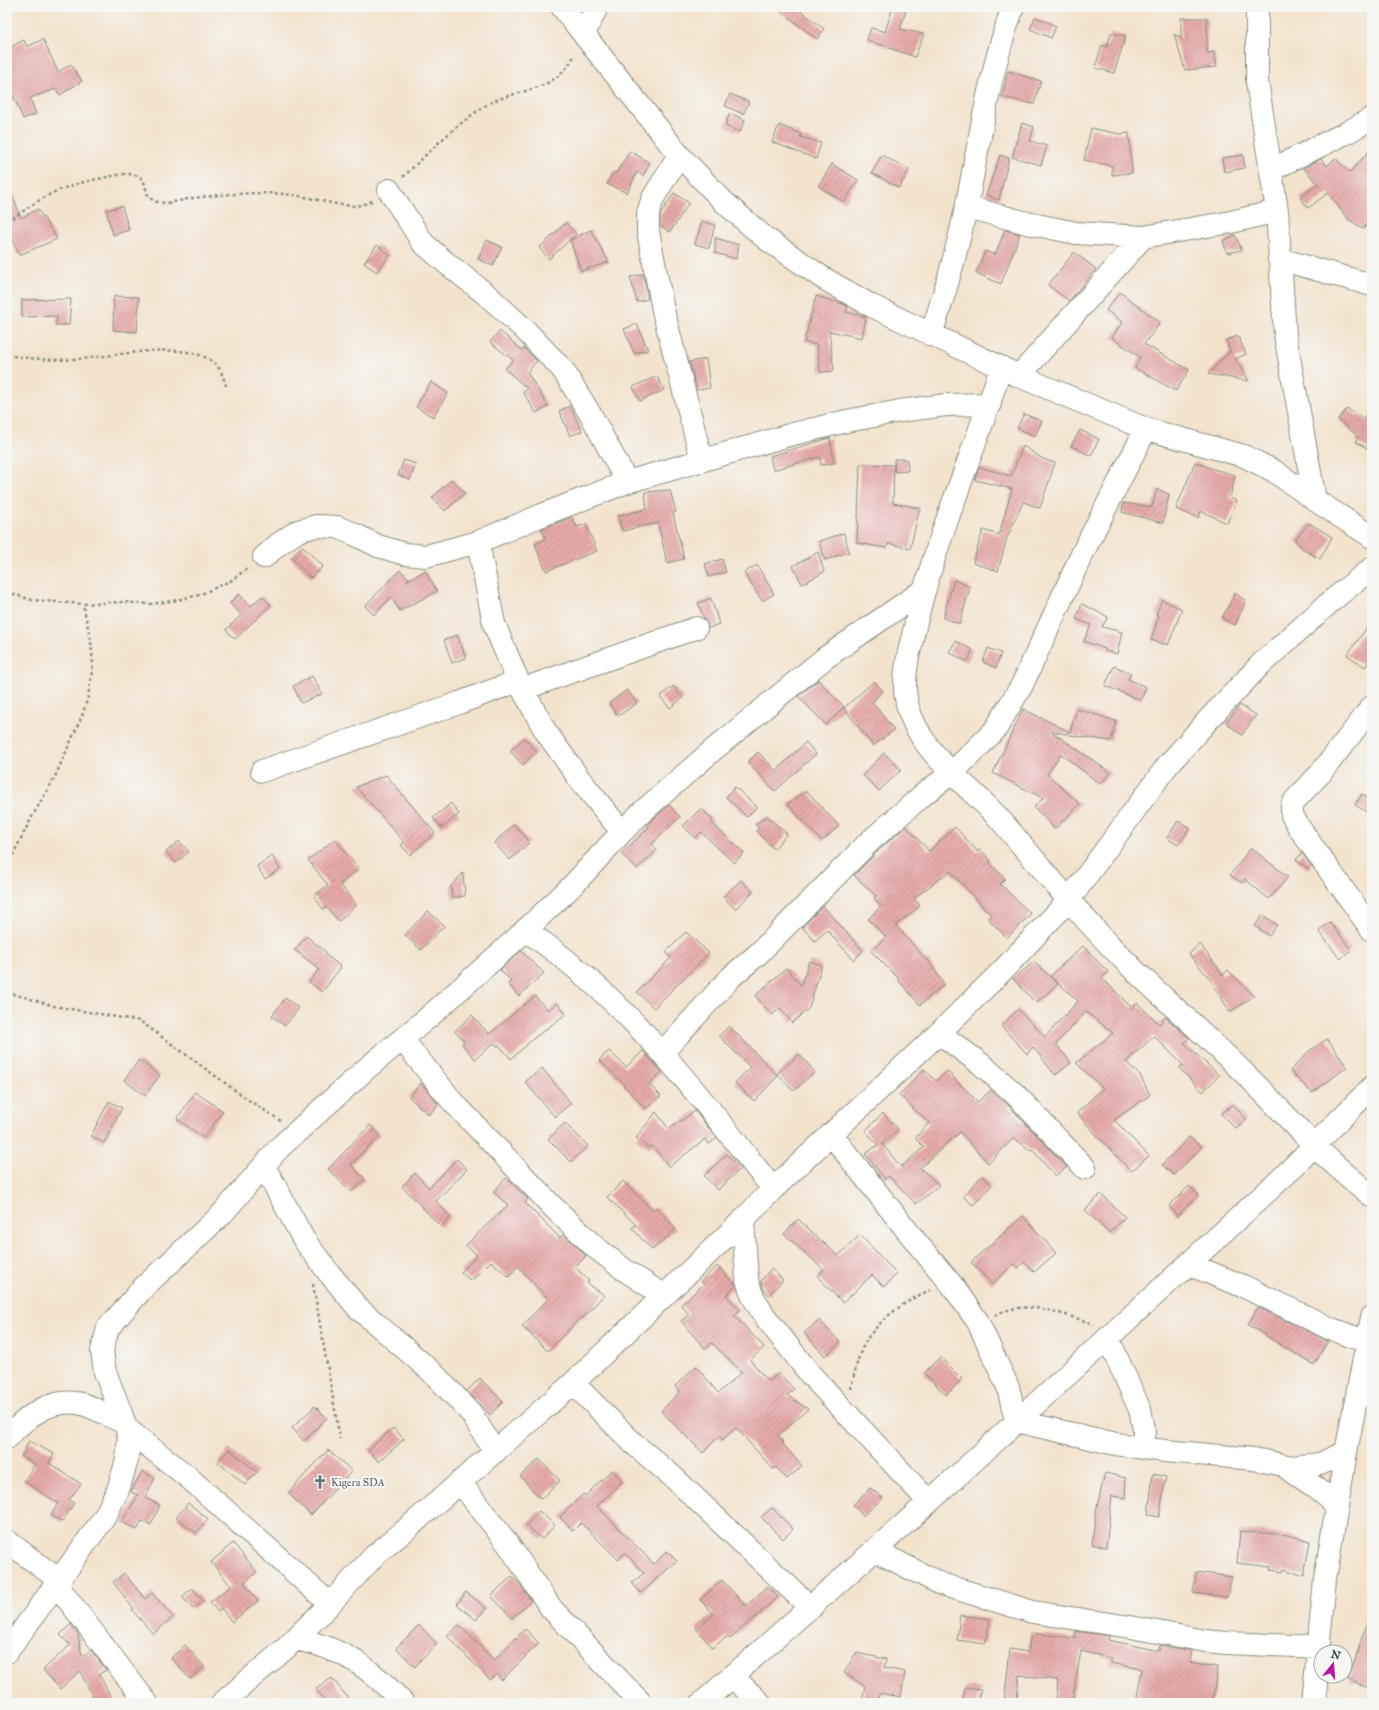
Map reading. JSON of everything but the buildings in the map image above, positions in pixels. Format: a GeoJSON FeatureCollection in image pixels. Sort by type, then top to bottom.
{"type":"FeatureCollection","features":[{"type":"Feature","properties":{"kind":"street"},"geometry":{"type":"LineString","coordinates":[[562,7],[679,155],[725,203],[765,238],[823,278],[870,305],[1010,372],[1146,429],[1244,456],[1274,471],[1314,500],[1372,537]]}},
{"type":"Feature","properties":{"kind":"street"},"geometry":{"type":"LineString","coordinates":[[584,33],[597,7]]}},
{"type":"Feature","properties":{"kind":"street"},"geometry":{"type":"LineString","coordinates":[[931,334],[947,286],[967,207],[991,80],[1013,7]]}},
{"type":"Feature","properties":{"kind":"street"},"geometry":{"type":"LineString","coordinates":[[1258,7],[1257,81],[1277,211],[1285,335],[1314,500]]}},
{"type":"Feature","properties":{"kind":"street"},"geometry":{"type":"LineString","coordinates":[[1271,170],[1348,132],[1372,118]]}},
{"type":"Feature","properties":{"kind":"street"},"geometry":{"type":"LineString","coordinates":[[679,155],[653,198],[648,213],[648,231],[663,310],[702,461]]}},
{"type":"Feature","properties":{"kind":"street"},"geometry":{"type":"LineString","coordinates":[[389,190],[423,243],[487,295],[525,330],[563,370],[592,417],[627,482]]}},
{"type":"Feature","properties":{"kind":"street"},"geometry":{"type":"LineString","coordinates":[[967,207],[1027,223],[1076,233],[1143,237],[1231,222],[1277,211]]}},
{"type":"Feature","properties":{"kind":"street"},"geometry":{"type":"LineString","coordinates":[[1143,237],[1010,372],[990,404],[933,558],[924,590],[909,653],[905,678],[905,692],[909,713],[925,742],[952,773],[997,816],[1069,900],[1126,962],[1245,1074],[1315,1146],[1372,1196]]}},
{"type":"Feature","properties":{"kind":"street"},"geometry":{"type":"LineString","coordinates":[[1279,259],[1372,285]]}},
{"type":"Feature","properties":{"kind":"street"},"geometry":{"type":"LineString","coordinates":[[264,556],[298,531],[316,526],[337,528],[354,534],[378,546],[405,554],[426,556],[455,550],[627,482],[793,434],[847,421],[900,411],[946,405],[990,404]]}},
{"type":"Feature","properties":{"kind":"street"},"geometry":{"type":"LineString","coordinates":[[662,1053],[731,977],[758,954],[869,842],[925,793],[952,773],[995,730],[1022,685],[1083,552],[1146,429]]}},
{"type":"Feature","properties":{"kind":"street"},"geometry":{"type":"LineString","coordinates":[[478,542],[494,624],[520,685],[546,732],[578,777],[622,832]]}},
{"type":"Feature","properties":{"kind":"street"},"geometry":{"type":"LineString","coordinates":[[222,1703],[296,1639],[375,1555],[573,1383],[663,1295],[743,1220],[773,1189],[939,1033],[1001,972],[1069,900],[1167,766],[1209,719],[1261,664],[1329,603],[1372,568]]}},
{"type":"Feature","properties":{"kind":"street"},"geometry":{"type":"LineString","coordinates":[[7,1652],[104,1518],[118,1490],[127,1460],[129,1436],[104,1372],[102,1351],[108,1328],[144,1287],[222,1214],[279,1148],[366,1069],[526,930],[573,885],[622,832],[713,750],[825,658],[924,590]]}},
{"type":"Feature","properties":{"kind":"street"},"geometry":{"type":"LineString","coordinates":[[262,771],[459,703],[520,685],[696,628]]}},
{"type":"Feature","properties":{"kind":"street"},"geometry":{"type":"LineString","coordinates":[[1372,708],[1320,774],[1292,805],[1292,815],[1300,829],[1372,930]]}},
{"type":"Feature","properties":{"kind":"street"},"geometry":{"type":"LineString","coordinates":[[526,930],[549,945],[581,971],[618,1006],[662,1053],[773,1189]]}},
{"type":"Feature","properties":{"kind":"street"},"geometry":{"type":"LineString","coordinates":[[939,1033],[981,1064],[1016,1095],[1085,1168]]}},
{"type":"Feature","properties":{"kind":"street"},"geometry":{"type":"LineString","coordinates":[[402,1039],[453,1102],[553,1207],[596,1248],[626,1271],[663,1295]]}},
{"type":"Feature","properties":{"kind":"street"},"geometry":{"type":"LineString","coordinates":[[702,1703],[929,1502],[1108,1338],[1283,1177],[1372,1087]]}},
{"type":"Feature","properties":{"kind":"street"},"geometry":{"type":"LineString","coordinates":[[831,1134],[952,1285],[978,1322],[1008,1387],[1016,1421]]}},
{"type":"Feature","properties":{"kind":"street"},"geometry":{"type":"LineString","coordinates":[[264,1166],[304,1240],[358,1308],[433,1373],[470,1413],[495,1452]]}},
{"type":"Feature","properties":{"kind":"street"},"geometry":{"type":"LineString","coordinates":[[743,1220],[747,1280],[756,1302],[775,1332],[810,1374],[929,1502]]}},
{"type":"Feature","properties":{"kind":"street"},"geometry":{"type":"LineString","coordinates":[[1188,1264],[1245,1287],[1329,1328],[1367,1342]]}},
{"type":"Feature","properties":{"kind":"street"},"geometry":{"type":"LineString","coordinates":[[1318,1644],[1325,1579],[1337,1505],[1372,1317]]}},
{"type":"Feature","properties":{"kind":"street"},"geometry":{"type":"LineString","coordinates":[[1108,1338],[1140,1410],[1144,1429],[1144,1448]]}},
{"type":"Feature","properties":{"kind":"street"},"geometry":{"type":"LineString","coordinates":[[573,1383],[634,1443],[679,1483],[810,1608]]}},
{"type":"Feature","properties":{"kind":"street"},"geometry":{"type":"LineString","coordinates":[[7,1438],[31,1415],[48,1406],[68,1402],[84,1405],[126,1426],[188,1477],[330,1604]]}},
{"type":"Feature","properties":{"kind":"street"},"geometry":{"type":"LineString","coordinates":[[1016,1421],[1116,1444],[1254,1459],[1284,1466],[1320,1464],[1346,1452]]}},
{"type":"Feature","properties":{"kind":"street"},"geometry":{"type":"LineString","coordinates":[[1284,1466],[1315,1487],[1337,1505]]}},
{"type":"Feature","properties":{"kind":"street"},"geometry":{"type":"LineString","coordinates":[[460,1482],[508,1544],[551,1608],[641,1703]]}},
{"type":"Feature","properties":{"kind":"street"},"geometry":{"type":"LineString","coordinates":[[7,1541],[58,1582],[147,1703]]}},
{"type":"Feature","properties":{"kind":"street"},"geometry":{"type":"LineString","coordinates":[[874,1550],[941,1584],[1033,1612],[1212,1641],[1313,1647]]}},
{"type":"Feature","properties":{"kind":"street"},"geometry":{"type":"LineString","coordinates":[[296,1639],[317,1643],[338,1651],[359,1663],[380,1679],[403,1703]]}},
{"type":"Feature","properties":{"kind":"street"},"geometry":{"type":"LineString","coordinates":[[732,1676],[760,1703]]}},
{"type":"Feature","properties":{"kind":"street"},"geometry":{"type":"LineString","coordinates":[[1313,1703],[1315,1684]]}},
{"type":"Feature","properties":{"kind":"path"},"geometry":{"type":"LineString","coordinates":[[7,221],[20,215],[44,197],[62,189],[86,181],[124,174],[138,175],[144,180],[147,194],[151,199],[159,202],[174,202],[193,198],[232,194],[285,194],[354,206],[367,203],[389,190],[439,142],[474,113],[493,101],[545,85],[563,72],[573,57],[584,33]]}},
{"type":"Feature","properties":{"kind":"path"},"geometry":{"type":"LineString","coordinates":[[7,356],[39,360],[77,359],[180,350],[198,354],[214,363],[224,378],[226,386]]}},
{"type":"Feature","properties":{"kind":"path"},"geometry":{"type":"LineString","coordinates":[[7,592],[32,600],[83,604],[122,602],[150,604],[172,602],[199,595],[232,580],[264,556]]}},
{"type":"Feature","properties":{"kind":"path"},"geometry":{"type":"LineString","coordinates":[[7,866],[33,815],[54,779],[82,716],[88,697],[93,665],[91,642],[83,604]]}},
{"type":"Feature","properties":{"kind":"path"},"geometry":{"type":"LineString","coordinates":[[7,992],[54,1006],[140,1021],[247,1099],[299,1131]]}},
{"type":"Feature","properties":{"kind":"path"},"geometry":{"type":"LineString","coordinates":[[313,1283],[340,1439]]}},
{"type":"Feature","properties":{"kind":"path"},"geometry":{"type":"LineString","coordinates":[[846,1411],[855,1372],[865,1342],[870,1334],[894,1312],[915,1297],[937,1288],[952,1285]]}},
{"type":"Feature","properties":{"kind":"path"},"geometry":{"type":"LineString","coordinates":[[978,1322],[1007,1310],[1033,1307],[1049,1310],[1097,1325],[1102,1328],[1108,1338]]}},
{"type":"Feature","properties":{"kind":"place","name":"Kigera SDA"},"geometry":{"type":"Point","coordinates":[320,1482]}}]}
